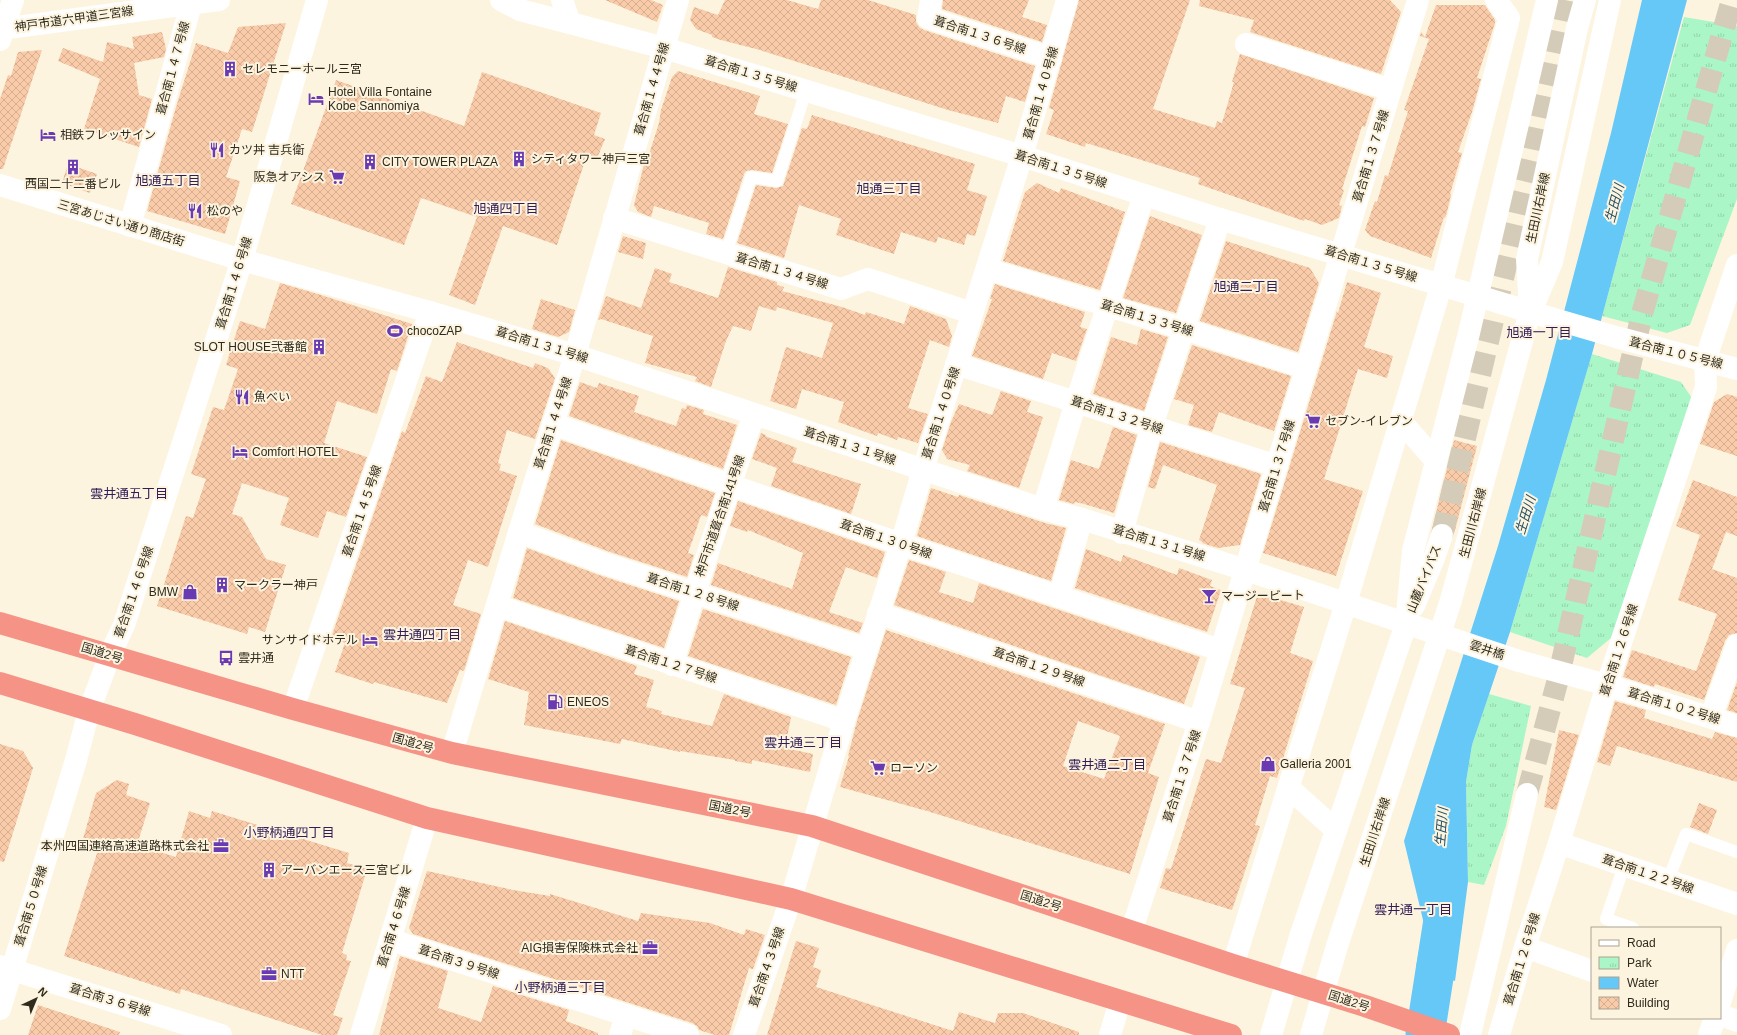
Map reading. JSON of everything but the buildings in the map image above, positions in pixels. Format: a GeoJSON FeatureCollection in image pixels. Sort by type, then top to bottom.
{"type":"FeatureCollection","features":[{"type":"Feature","properties":{"kind":"highway","name":"国道2号"},"geometry":{"type":"LineString","coordinates":[[0,623],[294,709],[452,753],[812,826],[1444,1033]]}},
{"type":"Feature","properties":{"kind":"highway"},"geometry":{"type":"LineString","coordinates":[[0,683],[135,724],[427,818],[791,899],[1231,1035]]}},
{"type":"Feature","properties":{"kind":"street"},"geometry":{"type":"LineString","coordinates":[[1,33],[12,0]]}},
{"type":"Feature","properties":{"kind":"street","name":"神戸市道六甲道三宮線"},"geometry":{"type":"LineString","coordinates":[[1,33],[219,0]]}},
{"type":"Feature","properties":{"kind":"street","name":"葺合南１４６号線"},"geometry":{"type":"LineString","coordinates":[[89,711],[110,655],[124,624],[242,260],[317,0]]}},
{"type":"Feature","properties":{"kind":"street","name":"葺合南１３５号線"},"geometry":{"type":"LineString","coordinates":[[501,0],[520,10],[664,48],[1022,156],[1220,219],[1551,318]]}},
{"type":"Feature","properties":{"kind":"street"},"geometry":{"type":"LineString","coordinates":[[562,0],[570,23]]}},
{"type":"Feature","properties":{"kind":"street","name":"葺合南１４４号線"},"geometry":{"type":"LineString","coordinates":[[452,753],[498,606],[519,532],[575,355],[678,0]]}},
{"type":"Feature","properties":{"kind":"street","name":"葺合南１３６号線"},"geometry":{"type":"LineString","coordinates":[[931,0],[928,18],[1051,58]]}},
{"type":"Feature","properties":{"kind":"street","name":"葺合南１４０号線"},"geometry":{"type":"LineString","coordinates":[[812,826],[1022,156],[1067,0]]}},
{"type":"Feature","properties":{"kind":"street","name":"葺合南１３７号線"},"geometry":{"type":"LineString","coordinates":[[1132,930],[1246,570],[1418,0]]}},
{"type":"Feature","properties":{"kind":"street"},"geometry":{"type":"LineString","coordinates":[[1233,965],[1346,603],[1441,286],[1509,18],[1496,0]]}},
{"type":"Feature","properties":{"kind":"street"},"geometry":{"type":"LineString","coordinates":[[1272,1035],[1301,934],[1406,624],[1413,551],[1478,296],[1547,0]]}},
{"type":"Feature","properties":{"kind":"street","name":"生田川右岸線"},"geometry":{"type":"LineString","coordinates":[[1311,1035],[1337,946],[1447,637],[1451,600],[1530,312],[1527,259],[1577,28],[1585,0]]}},
{"type":"Feature","properties":{"kind":"street"},"geometry":{"type":"LineString","coordinates":[[1530,312],[1552,262],[1610,0]]}},
{"type":"Feature","properties":{"kind":"street","name":"葺合南１４７号線"},"geometry":{"type":"LineString","coordinates":[[130,226],[191,4]]}},
{"type":"Feature","properties":{"kind":"street"},"geometry":{"type":"LineString","coordinates":[[1246,44],[1391,90]]}},
{"type":"Feature","properties":{"kind":"street","name":"三宮あじさい通り商店街"},"geometry":{"type":"LineString","coordinates":[[0,185],[242,260]]}},
{"type":"Feature","properties":{"kind":"street"},"geometry":{"type":"LineString","coordinates":[[1043,509],[1076,402],[1144,195]]}},
{"type":"Feature","properties":{"kind":"street","name":"葺合南１３４号線"},"geometry":{"type":"LineString","coordinates":[[614,218],[841,289],[868,279],[972,313]]}},
{"type":"Feature","properties":{"kind":"street"},"geometry":{"type":"LineString","coordinates":[[1122,533],[1152,426],[1220,219]]}},
{"type":"Feature","properties":{"kind":"street","name":"葺合南１３１号線"},"geometry":{"type":"LineString","coordinates":[[242,260],[430,312],[575,355],[1043,509],[1082,519],[1122,533],[1246,570],[1447,637]]}},
{"type":"Feature","properties":{"kind":"street","name":"葺合南１２６号線"},"geometry":{"type":"LineString","coordinates":[[1499,1035],[1607,685],[1706,387],[1705,361],[1737,265]]}},
{"type":"Feature","properties":{"kind":"street","name":"葺合南１３３号線"},"geometry":{"type":"LineString","coordinates":[[987,269],[1306,368]]}},
{"type":"Feature","properties":{"kind":"street","name":"葺合南１４５号線"},"geometry":{"type":"LineString","coordinates":[[294,709],[430,312]]}},
{"type":"Feature","properties":{"kind":"street","name":"葺合南１０５号線"},"geometry":{"type":"LineString","coordinates":[[1551,318],[1737,369]]}},
{"type":"Feature","properties":{"kind":"street","name":"葺合南１３２号線"},"geometry":{"type":"LineString","coordinates":[[956,364],[1277,466]]}},
{"type":"Feature","properties":{"kind":"street","name":"神戸市道葺合南141号線"},"geometry":{"type":"LineString","coordinates":[[672,664],[754,414]]}},
{"type":"Feature","properties":{"kind":"street"},"geometry":{"type":"LineString","coordinates":[[1400,420],[1435,460]]}},
{"type":"Feature","properties":{"kind":"street","name":"葺合南１３０号線"},"geometry":{"type":"LineString","coordinates":[[553,424],[731,484],[901,544],[1220,650]]}},
{"type":"Feature","properties":{"kind":"street"},"geometry":{"type":"LineString","coordinates":[[1059,597],[1082,519]]}},
{"type":"Feature","properties":{"kind":"street","name":"葺合南１２８号線"},"geometry":{"type":"LineString","coordinates":[[519,532],[603,563],[867,649]]}},
{"type":"Feature","properties":{"kind":"street","name":"山麓バイパス"},"geometry":{"type":"LineString","coordinates":[[1406,624],[1434,558],[1442,535]]}},
{"type":"Feature","properties":{"kind":"street","name":"葺合南１２７号線"},"geometry":{"type":"LineString","coordinates":[[498,606],[844,721]]}},
{"type":"Feature","properties":{"kind":"street","name":"葺合南１２９号線"},"geometry":{"type":"LineString","coordinates":[[878,613],[1199,722]]}},
{"type":"Feature","properties":{"kind":"street","name":"雲井橋"},"geometry":{"type":"LineString","coordinates":[[1447,637],[1519,661]]}},
{"type":"Feature","properties":{"kind":"street"},"geometry":{"type":"LineString","coordinates":[[1711,717],[1737,645]]}},
{"type":"Feature","properties":{"kind":"street","name":"葺合南１０２号線"},"geometry":{"type":"LineString","coordinates":[[1519,661],[1607,685],[1737,726]]}},
{"type":"Feature","properties":{"kind":"street","name":"葺合南５０号線"},"geometry":{"type":"LineString","coordinates":[[0,1009],[6,968],[73,768],[89,711]]}},
{"type":"Feature","properties":{"kind":"street"},"geometry":{"type":"LineString","coordinates":[[1289,788],[1336,830]]}},
{"type":"Feature","properties":{"kind":"street"},"geometry":{"type":"LineString","coordinates":[[1470,1035],[1527,794]]}},
{"type":"Feature","properties":{"kind":"street","name":"葺合南４６号線"},"geometry":{"type":"LineString","coordinates":[[361,1035],[427,818]]}},
{"type":"Feature","properties":{"kind":"street","name":"葺合南４３号線"},"geometry":{"type":"LineString","coordinates":[[744,1035],[791,899],[812,826]]}},
{"type":"Feature","properties":{"kind":"street","name":"葺合南１２２号線"},"geometry":{"type":"LineString","coordinates":[[1559,843],[1737,904]]}},
{"type":"Feature","properties":{"kind":"street","name":"葺合南３９号線"},"geometry":{"type":"LineString","coordinates":[[390,940],[623,1025],[688,1035]]}},
{"type":"Feature","properties":{"kind":"street"},"geometry":{"type":"LineString","coordinates":[[1525,947],[1591,970]]}},
{"type":"Feature","properties":{"kind":"street"},"geometry":{"type":"LineString","coordinates":[[1721,998],[1730,957]]}},
{"type":"Feature","properties":{"kind":"street","name":"葺合南３６号線"},"geometry":{"type":"LineString","coordinates":[[6,968],[221,1035]]}},
{"type":"Feature","properties":{"kind":"street"},"geometry":{"type":"LineString","coordinates":[[1110,1035],[1120,1001]]}},
{"type":"Feature","properties":{"kind":"street"},"geometry":{"type":"LineString","coordinates":[[1721,1016],[1737,1021]]}},
{"type":"Feature","properties":{"kind":"street"},"geometry":{"type":"LineString","coordinates":[[1709,1035],[1715,1019]]}},
{"type":"Feature","properties":{"kind":"lane"},"geometry":{"type":"LineString","coordinates":[[726,253],[751,177],[777,181],[806,91]]}},
{"type":"Feature","properties":{"kind":"lane"},"geometry":{"type":"LineString","coordinates":[[1668,880],[1686,834],[1737,852]]}},
{"type":"Feature","properties":{"kind":"lane"},"geometry":{"type":"LineString","coordinates":[[1624,866],[1606,919],[1630,927]]}},
{"type":"Feature","properties":{"kind":"green space"},"geometry":{"type":"Polygon","coordinates":[[[1684,17],[1737,26],[1737,199],[1690,325],[1667,333],[1602,316],[1684,17]]]}},
{"type":"Feature","properties":{"kind":"green space"},"geometry":{"type":"Polygon","coordinates":[[[1592,354],[1681,382],[1692,398],[1611,638],[1587,658],[1510,632],[1592,354]]]}},
{"type":"Feature","properties":{"kind":"green space"},"geometry":{"type":"Polygon","coordinates":[[[1489,694],[1531,706],[1506,826],[1484,885],[1468,882],[1466,782],[1472,745],[1489,694]]]}},
{"type":"Feature","properties":{"kind":"water"},"geometry":{"type":"Polygon","coordinates":[[[1642,0],[1687,0],[1592,354],[1510,632],[1472,745],[1466,782],[1468,882],[1455,981],[1416,967],[1424,924],[1404,841],[1498,546],[1546,380],[1611,133],[1642,0]]]}},
{"type":"Feature","properties":{"kind":"waterway","name":"生田川"},"geometry":{"type":"LineString","coordinates":[[1425,1035],[1443,920]]}},
{"type":"Feature","properties":{"kind":"tunnel"},"geometry":{"type":"LineString","coordinates":[[1442,535],[1533,152],[1565,0]]}},
{"type":"Feature","properties":{"kind":"tunnel"},"geometry":{"type":"LineString","coordinates":[[1527,794],[1557,683],[1642,314],[1732,0]]}},
{"type":"Feature","properties":{"kind":"place","name":"セレモニーホール三宮"},"geometry":{"type":"Point","coordinates":[230,69]}},
{"type":"Feature","properties":{"kind":"place","name":"Hotel Villa Fontaine Kobe Sannomiya"},"geometry":{"type":"Point","coordinates":[316,99]}},
{"type":"Feature","properties":{"kind":"place","name":"相鉄フレッサイン"},"geometry":{"type":"Point","coordinates":[48,135]}},
{"type":"Feature","properties":{"kind":"place","name":"カツ丼 吉兵衛"},"geometry":{"type":"Point","coordinates":[217,150]}},
{"type":"Feature","properties":{"kind":"place","name":"シティタワー神戸三宮"},"geometry":{"type":"Point","coordinates":[519,159]}},
{"type":"Feature","properties":{"kind":"place","name":"CITY TOWER PLAZA"},"geometry":{"type":"Point","coordinates":[370,162]}},
{"type":"Feature","properties":{"kind":"place","name":"西国二十二番ビル"},"geometry":{"type":"Point","coordinates":[73,167]}},
{"type":"Feature","properties":{"kind":"place","name":"阪急オアシス"},"geometry":{"type":"Point","coordinates":[337,177]}},
{"type":"Feature","properties":{"kind":"place","name":"松のや"},"geometry":{"type":"Point","coordinates":[195,211]}},
{"type":"Feature","properties":{"kind":"place","name":"chocoZAP"},"geometry":{"type":"Point","coordinates":[395,331]}},
{"type":"Feature","properties":{"kind":"place","name":"SLOT HOUSE弐番館"},"geometry":{"type":"Point","coordinates":[319,347]}},
{"type":"Feature","properties":{"kind":"place","name":"魚べい"},"geometry":{"type":"Point","coordinates":[242,397]}},
{"type":"Feature","properties":{"kind":"place","name":"セブン-イレブン"},"geometry":{"type":"Point","coordinates":[1313,421]}},
{"type":"Feature","properties":{"kind":"place","name":"Comfort HOTEL"},"geometry":{"type":"Point","coordinates":[240,452]}},
{"type":"Feature","properties":{"kind":"place","name":"マークラー神戸"},"geometry":{"type":"Point","coordinates":[222,585]}},
{"type":"Feature","properties":{"kind":"place","name":"BMW"},"geometry":{"type":"Point","coordinates":[190,592]}},
{"type":"Feature","properties":{"kind":"place","name":"マージービート"},"geometry":{"type":"Point","coordinates":[1209,596]}},
{"type":"Feature","properties":{"kind":"place","name":"サンサイドホテル"},"geometry":{"type":"Point","coordinates":[370,640]}},
{"type":"Feature","properties":{"kind":"place","name":"雲井通"},"geometry":{"type":"Point","coordinates":[226,658]}},
{"type":"Feature","properties":{"kind":"place","name":"ENEOS"},"geometry":{"type":"Point","coordinates":[555,702]}},
{"type":"Feature","properties":{"kind":"place","name":"Galleria 2001"},"geometry":{"type":"Point","coordinates":[1268,764]}},
{"type":"Feature","properties":{"kind":"place","name":"ローソン"},"geometry":{"type":"Point","coordinates":[878,768]}},
{"type":"Feature","properties":{"kind":"place","name":"本州四国連絡高速道路株式会社"},"geometry":{"type":"Point","coordinates":[221,846]}},
{"type":"Feature","properties":{"kind":"place","name":"アーバンエース三宮ビル"},"geometry":{"type":"Point","coordinates":[269,870]}},
{"type":"Feature","properties":{"kind":"place","name":"AIG損害保険株式会社"},"geometry":{"type":"Point","coordinates":[650,948]}},
{"type":"Feature","properties":{"kind":"place","name":"NTT"},"geometry":{"type":"Point","coordinates":[269,974]}},
{"type":"Feature","properties":{"kind":"district","name":"旭通五丁目"},"geometry":{"type":"Point","coordinates":[168,180]}},
{"type":"Feature","properties":{"kind":"district","name":"旭通三丁目"},"geometry":{"type":"Point","coordinates":[889,188]}},
{"type":"Feature","properties":{"kind":"district","name":"旭通四丁目"},"geometry":{"type":"Point","coordinates":[506,208]}},
{"type":"Feature","properties":{"kind":"district","name":"旭通二丁目"},"geometry":{"type":"Point","coordinates":[1246,286]}},
{"type":"Feature","properties":{"kind":"district","name":"旭通一丁目"},"geometry":{"type":"Point","coordinates":[1539,332]}},
{"type":"Feature","properties":{"kind":"district","name":"雲井通五丁目"},"geometry":{"type":"Point","coordinates":[129,493]}},
{"type":"Feature","properties":{"kind":"district","name":"雲井通四丁目"},"geometry":{"type":"Point","coordinates":[422,634]}},
{"type":"Feature","properties":{"kind":"district","name":"雲井通三丁目"},"geometry":{"type":"Point","coordinates":[803,742]}},
{"type":"Feature","properties":{"kind":"district","name":"雲井通二丁目"},"geometry":{"type":"Point","coordinates":[1107,764]}},
{"type":"Feature","properties":{"kind":"district","name":"小野柄通四丁目"},"geometry":{"type":"Point","coordinates":[289,832]}},
{"type":"Feature","properties":{"kind":"district","name":"雲井通一丁目"},"geometry":{"type":"Point","coordinates":[1413,909]}},
{"type":"Feature","properties":{"kind":"district","name":"小野柄通三丁目"},"geometry":{"type":"Point","coordinates":[560,987]}}]}
